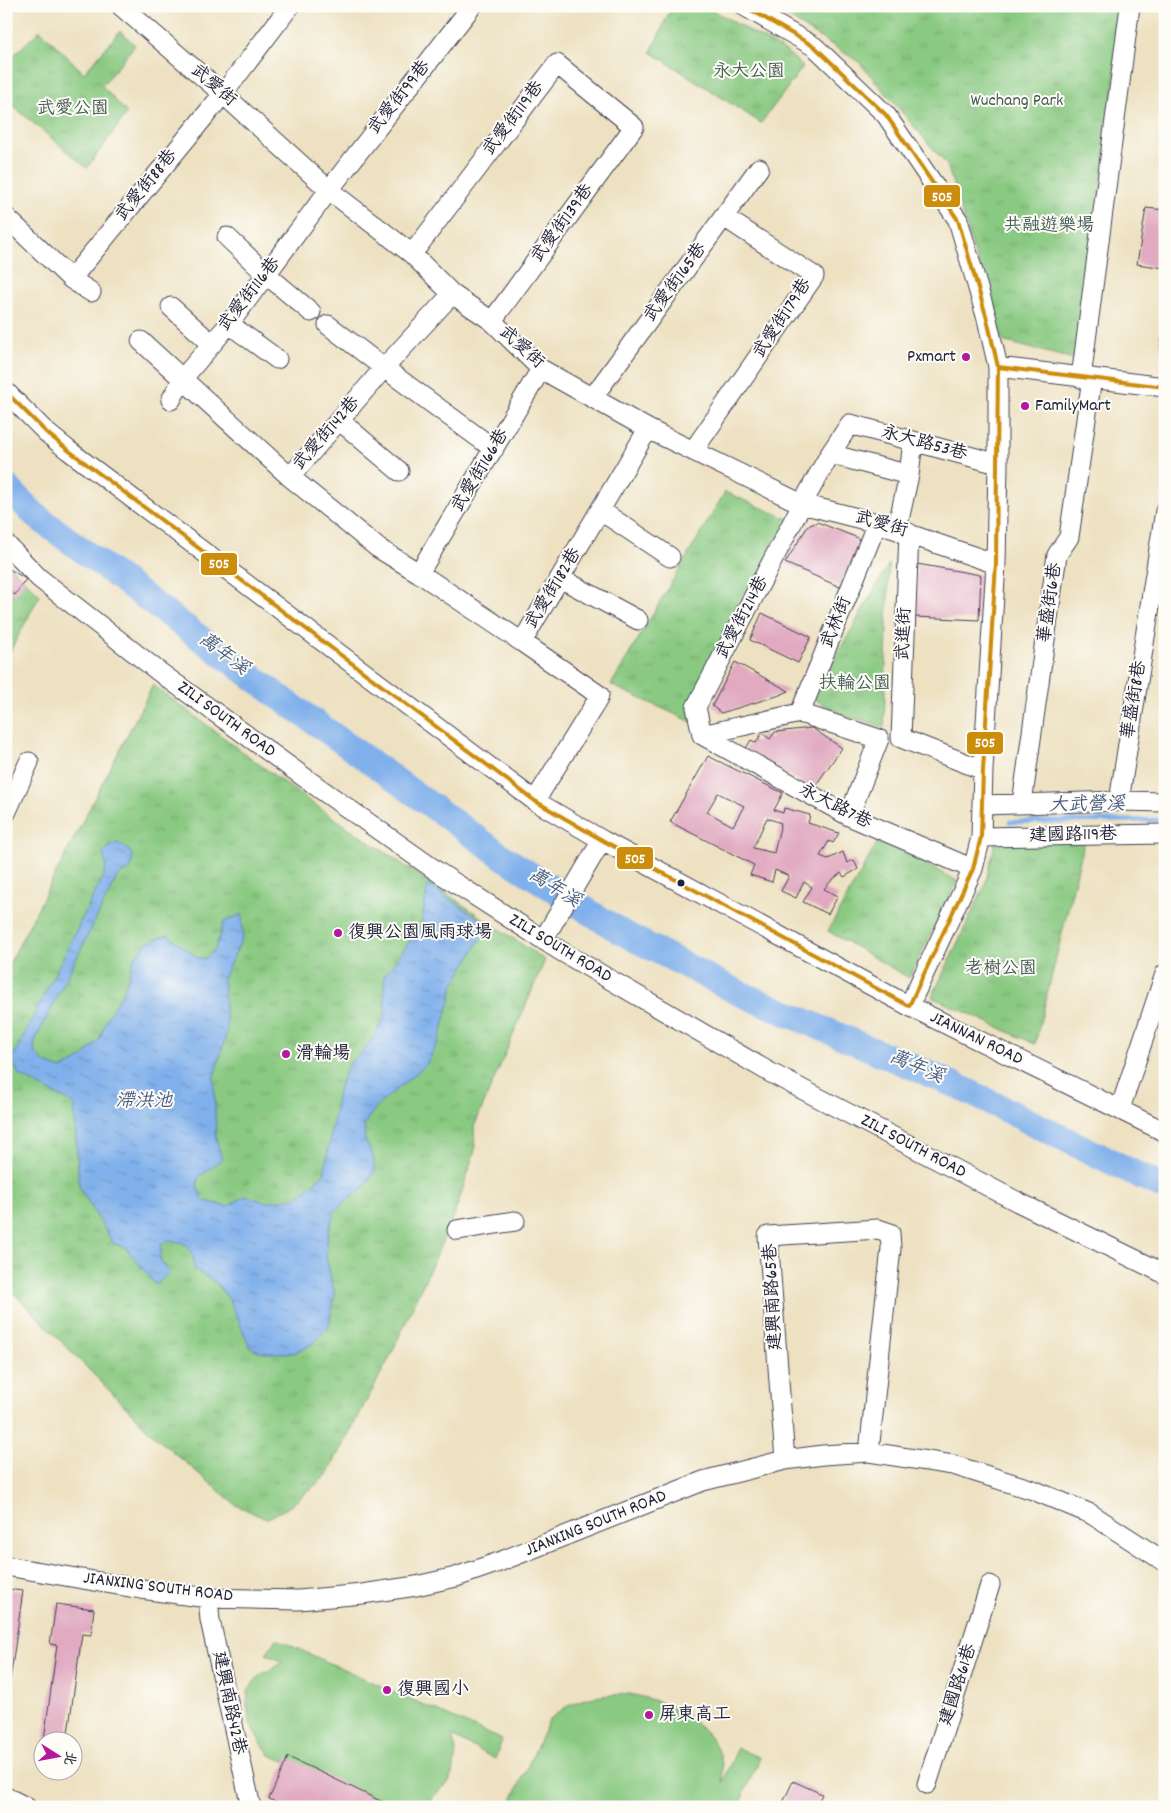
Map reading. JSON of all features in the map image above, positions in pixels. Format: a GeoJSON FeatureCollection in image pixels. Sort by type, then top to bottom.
{"type":"FeatureCollection","features":[{"type":"Feature","properties":{"kind":"street","name":"武愛街"},"geometry":{"type":"LineString","coordinates":[[121,6],[223,94],[329,190],[412,254],[452,294],[492,321],[542,369],[648,429],[802,504],[903,531],[996,564]]}},
{"type":"Feature","properties":{"kind":"street","name":"武愛街88巷"},"geometry":{"type":"LineString","coordinates":[[71,279],[223,94],[290,6]]}},
{"type":"Feature","properties":{"kind":"street","name":"武愛街99巷"},"geometry":{"type":"LineString","coordinates":[[329,190],[472,6]]}},
{"type":"Feature","properties":{"kind":"street"},"geometry":{"type":"LineString","coordinates":[[744,6],[815,47],[886,115],[958,220],[987,319],[998,367],[996,564],[983,770],[981,837],[973,869],[909,1006]]}},
{"type":"Feature","properties":{"kind":"street","name":"華盛街6巷"},"geometry":{"type":"LineString","coordinates":[[1022,803],[1057,555],[1070,537],[1086,378],[1130,6]]}},
{"type":"Feature","properties":{"kind":"street","name":"武愛街119巷"},"geometry":{"type":"LineString","coordinates":[[412,254],[557,64],[634,127]]}},
{"type":"Feature","properties":{"kind":"street","name":"武愛街139巷"},"geometry":{"type":"LineString","coordinates":[[492,321],[634,127]]}},
{"type":"Feature","properties":{"kind":"street","name":"武愛街165巷"},"geometry":{"type":"LineString","coordinates":[[594,397],[759,168]]}},
{"type":"Feature","properties":{"kind":"street","name":"武愛街116巷"},"geometry":{"type":"LineString","coordinates":[[171,400],[183,378],[229,324],[329,190]]}},
{"type":"Feature","properties":{"kind":"street"},"geometry":{"type":"LineString","coordinates":[[6,217],[71,279],[91,292]]}},
{"type":"Feature","properties":{"kind":"street","name":"武愛街179巷"},"geometry":{"type":"LineString","coordinates":[[693,451],[814,276],[724,217]]}},
{"type":"Feature","properties":{"kind":"street"},"geometry":{"type":"LineString","coordinates":[[227,237],[267,275],[311,312]]}},
{"type":"Feature","properties":{"kind":"street","name":"武愛街142巷"},"geometry":{"type":"LineString","coordinates":[[420,573],[378,548],[290,477],[384,368],[452,294]]}},
{"type":"Feature","properties":{"kind":"street"},"geometry":{"type":"LineString","coordinates":[[171,306],[212,344]]}},
{"type":"Feature","properties":{"kind":"street"},"geometry":{"type":"LineString","coordinates":[[229,324],[277,359]]}},
{"type":"Feature","properties":{"kind":"street"},"geometry":{"type":"LineString","coordinates":[[328,325],[494,449]]}},
{"type":"Feature","properties":{"kind":"street"},"geometry":{"type":"LineString","coordinates":[[141,341],[290,477]]}},
{"type":"Feature","properties":{"kind":"street"},"geometry":{"type":"LineString","coordinates":[[998,367],[1165,387]]}},
{"type":"Feature","properties":{"kind":"street","name":"武愛街166巷"},"geometry":{"type":"LineString","coordinates":[[420,573],[542,369]]}},
{"type":"Feature","properties":{"kind":"street","name":"JIANNAN ROAD"},"geometry":{"type":"LineString","coordinates":[[6,392],[68,450],[535,801],[602,840],[909,1006],[1165,1132]]}},
{"type":"Feature","properties":{"kind":"street"},"geometry":{"type":"LineString","coordinates":[[339,420],[399,471]]}},
{"type":"Feature","properties":{"kind":"street","name":"永大路53巷"},"geometry":{"type":"LineString","coordinates":[[850,424],[998,464]]}},
{"type":"Feature","properties":{"kind":"street","name":"武愛街214巷"},"geometry":{"type":"LineString","coordinates":[[702,735],[696,707],[802,504],[830,454],[850,424]]}},
{"type":"Feature","properties":{"kind":"street","name":"武愛街182巷"},"geometry":{"type":"LineString","coordinates":[[420,573],[522,642],[648,429]]}},
{"type":"Feature","properties":{"kind":"street","name":"武進街"},"geometry":{"type":"LineString","coordinates":[[901,738],[903,531],[913,441]]}},
{"type":"Feature","properties":{"kind":"street"},"geometry":{"type":"LineString","coordinates":[[830,454],[909,475]]}},
{"type":"Feature","properties":{"kind":"street"},"geometry":{"type":"LineString","coordinates":[[601,510],[670,557]]}},
{"type":"Feature","properties":{"kind":"street","name":"華盛街8巷"},"geometry":{"type":"LineString","coordinates":[[1119,801],[1165,510]]}},
{"type":"Feature","properties":{"kind":"street","name":"武林街"},"geometry":{"type":"LineString","coordinates":[[800,713],[877,523]]}},
{"type":"Feature","properties":{"kind":"street","name":"ZILI SOUTH ROAD"},"geometry":{"type":"LineString","coordinates":[[6,544],[39,578],[158,671],[438,872],[512,920],[548,933],[771,1073],[1009,1197],[1165,1274]]}},
{"type":"Feature","properties":{"kind":"street"},"geometry":{"type":"LineString","coordinates":[[560,578],[638,620]]}},
{"type":"Feature","properties":{"kind":"street"},"geometry":{"type":"LineString","coordinates":[[522,642],[599,695],[535,801]]}},
{"type":"Feature","properties":{"kind":"street"},"geometry":{"type":"LineString","coordinates":[[702,735],[800,713],[880,739],[901,738],[983,770]]}},
{"type":"Feature","properties":{"kind":"street","name":"永大路7巷"},"geometry":{"type":"LineString","coordinates":[[702,735],[849,816],[973,869]]}},
{"type":"Feature","properties":{"kind":"street"},"geometry":{"type":"LineString","coordinates":[[849,816],[880,739]]}},
{"type":"Feature","properties":{"kind":"street"},"geometry":{"type":"LineString","coordinates":[[6,812],[30,762]]}},
{"type":"Feature","properties":{"kind":"street"},"geometry":{"type":"LineString","coordinates":[[982,805],[1119,801],[1165,802]]}},
{"type":"Feature","properties":{"kind":"street","name":"建國路119巷"},"geometry":{"type":"LineString","coordinates":[[981,837],[1165,834]]}},
{"type":"Feature","properties":{"kind":"street"},"geometry":{"type":"LineString","coordinates":[[548,933],[602,840]]}},
{"type":"Feature","properties":{"kind":"street"},"geometry":{"type":"LineString","coordinates":[[1120,1109],[1161,1001],[1165,974]]}},
{"type":"Feature","properties":{"kind":"street"},"geometry":{"type":"LineString","coordinates":[[457,1230],[515,1221]]}},
{"type":"Feature","properties":{"kind":"street","name":"建興南路65巷"},"geometry":{"type":"LineString","coordinates":[[785,1460],[768,1236],[878,1229],[890,1233],[891,1248],[869,1452]]}},
{"type":"Feature","properties":{"kind":"street","name":"JIANXING SOUTH ROAD"},"geometry":{"type":"LineString","coordinates":[[6,1566],[141,1589],[208,1598],[299,1600],[362,1594],[456,1577],[500,1562],[704,1481],[785,1460],[869,1452],[953,1464],[1033,1490],[1091,1514],[1165,1562]]}},
{"type":"Feature","properties":{"kind":"street","name":"建國路61巷"},"geometry":{"type":"LineString","coordinates":[[927,1784],[990,1585]]}},
{"type":"Feature","properties":{"kind":"street","name":"建興南路42巷"},"geometry":{"type":"LineString","coordinates":[[208,1598],[210,1620],[251,1807]]}},
{"type":"Feature","properties":{"kind":"street"},"geometry":{"type":"LineString","coordinates":[[6,1797],[26,1807]]}},
{"type":"Feature","properties":{"kind":"green space","name":"永大公園"},"geometry":{"type":"Polygon","coordinates":[[[672,6],[705,6],[787,52],[803,67],[761,123],[651,52],[672,6]]]}},
{"type":"Feature","properties":{"kind":"green space","name":"Wuchang Park"},"geometry":{"type":"Polygon","coordinates":[[[770,6],[1124,6],[1078,360],[1002,341],[947,165],[859,62],[770,6]]]}},
{"type":"Feature","properties":{"kind":"green space","name":"武愛公園"},"geometry":{"type":"Polygon","coordinates":[[[40,30],[84,73],[120,31],[135,45],[102,86],[127,113],[87,168],[6,100],[6,63],[40,30]]]}},
{"type":"Feature","properties":{"kind":"green space"},"geometry":{"type":"Polygon","coordinates":[[[725,492],[795,522],[692,722],[611,685],[725,492]]]}},
{"type":"Feature","properties":{"kind":"green space"},"geometry":{"type":"Polygon","coordinates":[[[6,563],[40,595],[6,659],[6,563]]]}},
{"type":"Feature","properties":{"kind":"green space","name":"扶輪公園"},"geometry":{"type":"Polygon","coordinates":[[[889,564],[884,727],[846,716],[812,698],[889,564]]]}},
{"type":"Feature","properties":{"kind":"green space"},"geometry":{"type":"Polygon","coordinates":[[[153,685],[306,799],[545,960],[474,1127],[475,1150],[454,1216],[389,1359],[326,1476],[289,1507],[266,1519],[236,1505],[153,1435],[6,1285],[6,970],[153,685]]]}},
{"type":"Feature","properties":{"kind":"green space","name":"老樹公園"},"geometry":{"type":"Polygon","coordinates":[[[997,835],[1085,839],[1035,1044],[932,997],[985,885],[997,835]]]}},
{"type":"Feature","properties":{"kind":"green space"},"geometry":{"type":"Polygon","coordinates":[[[880,838],[957,881],[909,978],[828,931],[880,838]]]}},
{"type":"Feature","properties":{"kind":"green space"},"geometry":{"type":"Polygon","coordinates":[[[276,1639],[502,1740],[495,1759],[452,1736],[456,1751],[454,1768],[449,1782],[422,1807],[396,1807],[270,1755],[255,1734],[250,1723],[247,1705],[248,1690],[259,1676],[283,1662],[266,1654],[276,1639]]]}},
{"type":"Feature","properties":{"kind":"green space"},"geometry":{"type":"Polygon","coordinates":[[[630,1694],[673,1708],[699,1726],[710,1737],[719,1753],[723,1782],[737,1748],[760,1758],[738,1807],[509,1807],[549,1720],[568,1706],[586,1699],[630,1694]]]}},
{"type":"Feature","properties":{"kind":"water","name":"滯洪池"},"geometry":{"type":"Polygon","coordinates":[[[117,843],[129,850],[132,856],[132,865],[130,870],[122,873],[116,879],[35,1041],[34,1051],[45,1063],[62,1069],[82,1058],[99,1040],[107,1018],[125,988],[134,958],[148,942],[168,935],[198,958],[206,958],[215,949],[224,922],[242,914],[243,937],[223,979],[227,1032],[214,1076],[216,1138],[222,1159],[198,1178],[197,1186],[203,1200],[227,1207],[245,1196],[266,1202],[296,1198],[324,1174],[339,1086],[349,1064],[370,1043],[385,1017],[384,976],[421,926],[428,885],[491,926],[478,943],[454,984],[440,1038],[427,1064],[377,1106],[364,1124],[365,1140],[373,1156],[375,1171],[362,1190],[350,1197],[335,1211],[328,1233],[326,1256],[335,1295],[329,1325],[314,1343],[294,1353],[263,1353],[250,1347],[229,1299],[214,1281],[194,1269],[193,1255],[184,1243],[169,1240],[162,1244],[160,1259],[169,1272],[156,1285],[126,1248],[113,1243],[79,1186],[74,1104],[19,1075],[12,1059],[104,875],[106,867],[103,854],[108,848],[117,843]]]}},
{"type":"Feature","properties":{"kind":"building"},"geometry":{"type":"Polygon","coordinates":[[[1146,208],[1165,210],[1165,268],[1137,264],[1146,208]]]}},
{"type":"Feature","properties":{"kind":"building"},"geometry":{"type":"Polygon","coordinates":[[[1165,327],[1165,348],[1160,347],[1165,327]]]}},
{"type":"Feature","properties":{"kind":"building"},"geometry":{"type":"Polygon","coordinates":[[[817,522],[858,538],[861,545],[840,587],[785,563],[808,526],[817,522]]]}},
{"type":"Feature","properties":{"kind":"building"},"geometry":{"type":"Polygon","coordinates":[[[917,564],[981,575],[979,620],[915,617],[917,564]]]}},
{"type":"Feature","properties":{"kind":"building"},"geometry":{"type":"Polygon","coordinates":[[[6,567],[26,579],[15,595],[6,589],[6,567]]]}},
{"type":"Feature","properties":{"kind":"building"},"geometry":{"type":"Polygon","coordinates":[[[762,613],[811,637],[798,663],[750,640],[762,613]]]}},
{"type":"Feature","properties":{"kind":"building"},"geometry":{"type":"Polygon","coordinates":[[[735,662],[789,691],[721,713],[712,706],[735,662]]]}},
{"type":"Feature","properties":{"kind":"building"},"geometry":{"type":"Polygon","coordinates":[[[812,728],[842,748],[813,789],[745,750],[751,740],[756,743],[762,733],[770,739],[775,732],[812,728]]]}},
{"type":"Feature","properties":{"kind":"building"},"geometry":{"type":"Polygon","coordinates":[[[708,756],[783,793],[774,810],[783,813],[784,808],[810,815],[808,823],[839,833],[833,843],[829,841],[820,856],[828,859],[843,852],[847,863],[854,860],[858,869],[844,877],[841,873],[824,889],[838,896],[828,914],[803,902],[812,887],[804,882],[796,898],[781,891],[789,876],[775,870],[772,882],[750,875],[754,865],[670,822],[708,756]],[[718,793],[707,812],[733,826],[744,806],[718,793]],[[767,818],[753,848],[774,853],[781,823],[767,818]]]}},
{"type":"Feature","properties":{"kind":"building"},"geometry":{"type":"Polygon","coordinates":[[[6,1589],[23,1591],[8,1694],[6,1694],[6,1589]]]}},
{"type":"Feature","properties":{"kind":"building"},"geometry":{"type":"Polygon","coordinates":[[[56,1604],[94,1609],[91,1635],[82,1634],[68,1730],[45,1730],[57,1645],[50,1644],[56,1604]]]}},
{"type":"Feature","properties":{"kind":"building"},"geometry":{"type":"Polygon","coordinates":[[[288,1757],[393,1807],[306,1807],[298,1803],[296,1807],[276,1807],[278,1803],[269,1799],[288,1757]]]}},
{"type":"Feature","properties":{"kind":"building"},"geometry":{"type":"Polygon","coordinates":[[[793,1781],[822,1794],[816,1807],[781,1807],[793,1781]]]}},
{"type":"Feature","properties":{"kind":"waterway","name":"萬年溪"},"geometry":{"type":"LineString","coordinates":[[6,486],[36,516],[274,693],[506,859],[621,932],[737,992],[957,1086],[1165,1188]]}},
{"type":"Feature","properties":{"kind":"waterway","name":"大武營溪"},"geometry":{"type":"LineString","coordinates":[[1010,822],[1165,820]]}},
{"type":"Feature","properties":{"kind":"transit line","name":"505"},"geometry":{"type":"LineString","coordinates":[[744,6],[815,47],[886,115],[958,220],[987,319],[998,367],[996,564],[983,770],[981,837],[973,869],[909,1006]]}},
{"type":"Feature","properties":{"kind":"transit line","name":"505"},"geometry":{"type":"LineString","coordinates":[[998,367],[1165,387]]}},
{"type":"Feature","properties":{"kind":"transit line","name":"505"},"geometry":{"type":"LineString","coordinates":[[6,392],[47,433],[68,450],[535,801],[602,840],[909,1006]]}},
{"type":"Feature","properties":{"kind":"place","name":"Pxmart"},"geometry":{"type":"Point","coordinates":[966,357]}},
{"type":"Feature","properties":{"kind":"place","name":"FamilyMart"},"geometry":{"type":"Point","coordinates":[1025,406]}},
{"type":"Feature","properties":{"kind":"place","name":"復興公園風雨球場"},"geometry":{"type":"Point","coordinates":[338,933]}},
{"type":"Feature","properties":{"kind":"place","name":"滑輪場"},"geometry":{"type":"Point","coordinates":[286,1054]}},
{"type":"Feature","properties":{"kind":"place","name":"復興國小"},"geometry":{"type":"Point","coordinates":[387,1690]}},
{"type":"Feature","properties":{"kind":"place","name":"屏東高工"},"geometry":{"type":"Point","coordinates":[649,1715]}},
{"type":"Feature","properties":{"kind":"park label","name":"共融遊樂場"},"geometry":{"type":"Point","coordinates":[1049,226]}}]}
